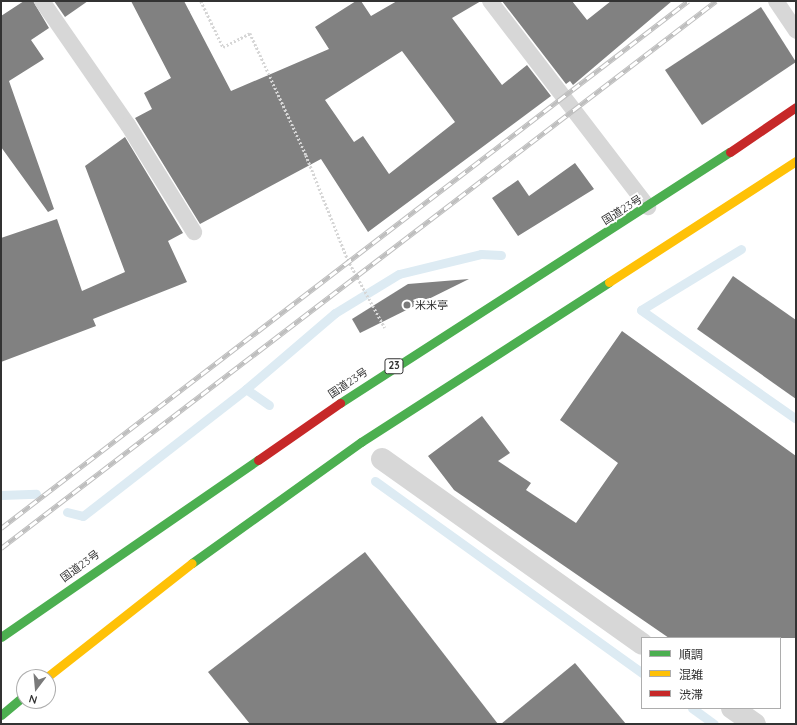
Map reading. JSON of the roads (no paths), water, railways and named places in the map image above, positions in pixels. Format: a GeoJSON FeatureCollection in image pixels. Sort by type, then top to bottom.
{"type":"FeatureCollection","features":[{"type":"Feature","properties":{"kind":"highway","name":"国道23号"},"geometry":{"type":"LineString","coordinates":[[1,637],[398,363],[648,208],[796,107]]}},
{"type":"Feature","properties":{"kind":"highway"},"geometry":{"type":"LineString","coordinates":[[56,670],[153,591],[361,442],[796,161]]}},
{"type":"Feature","properties":{"kind":"highway"},"geometry":{"type":"LineString","coordinates":[[1,714],[16,702]]}},
{"type":"Feature","properties":{"kind":"street"},"geometry":{"type":"LineString","coordinates":[[382,459],[641,643]]}},
{"type":"Feature","properties":{"kind":"street"},"geometry":{"type":"LineString","coordinates":[[733,709],[755,724]]}},
{"type":"Feature","properties":{"kind":"lane"},"geometry":{"type":"LineString","coordinates":[[42,1],[128,125],[194,232]]}},
{"type":"Feature","properties":{"kind":"lane"},"geometry":{"type":"LineString","coordinates":[[490,1],[648,208]]}},
{"type":"Feature","properties":{"kind":"lane"},"geometry":{"type":"LineString","coordinates":[[776,1],[796,31]]}},
{"type":"Feature","properties":{"kind":"waterway"},"geometry":{"type":"LineString","coordinates":[[741,249],[641,310],[796,419]]}},
{"type":"Feature","properties":{"kind":"waterway"},"geometry":{"type":"LineString","coordinates":[[246,389],[335,313],[399,274],[481,254],[501,255]]}},
{"type":"Feature","properties":{"kind":"waterway"},"geometry":{"type":"LineString","coordinates":[[67,512],[83,516],[246,389],[269,405]]}},
{"type":"Feature","properties":{"kind":"waterway"},"geometry":{"type":"LineString","coordinates":[[375,481],[641,672]]}},
{"type":"Feature","properties":{"kind":"waterway"},"geometry":{"type":"LineString","coordinates":[[1,495],[36,494]]}},
{"type":"Feature","properties":{"kind":"waterway"},"geometry":{"type":"LineString","coordinates":[[693,709],[714,724]]}},
{"type":"Feature","properties":{"kind":"railway"},"geometry":{"type":"LineString","coordinates":[[1,528],[688,1]]}},
{"type":"Feature","properties":{"kind":"railway"},"geometry":{"type":"LineString","coordinates":[[1,548],[716,1]]}},
{"type":"Feature","properties":{"kind":"place","name":"米米亭"},"geometry":{"type":"Point","coordinates":[407,305]}}]}
